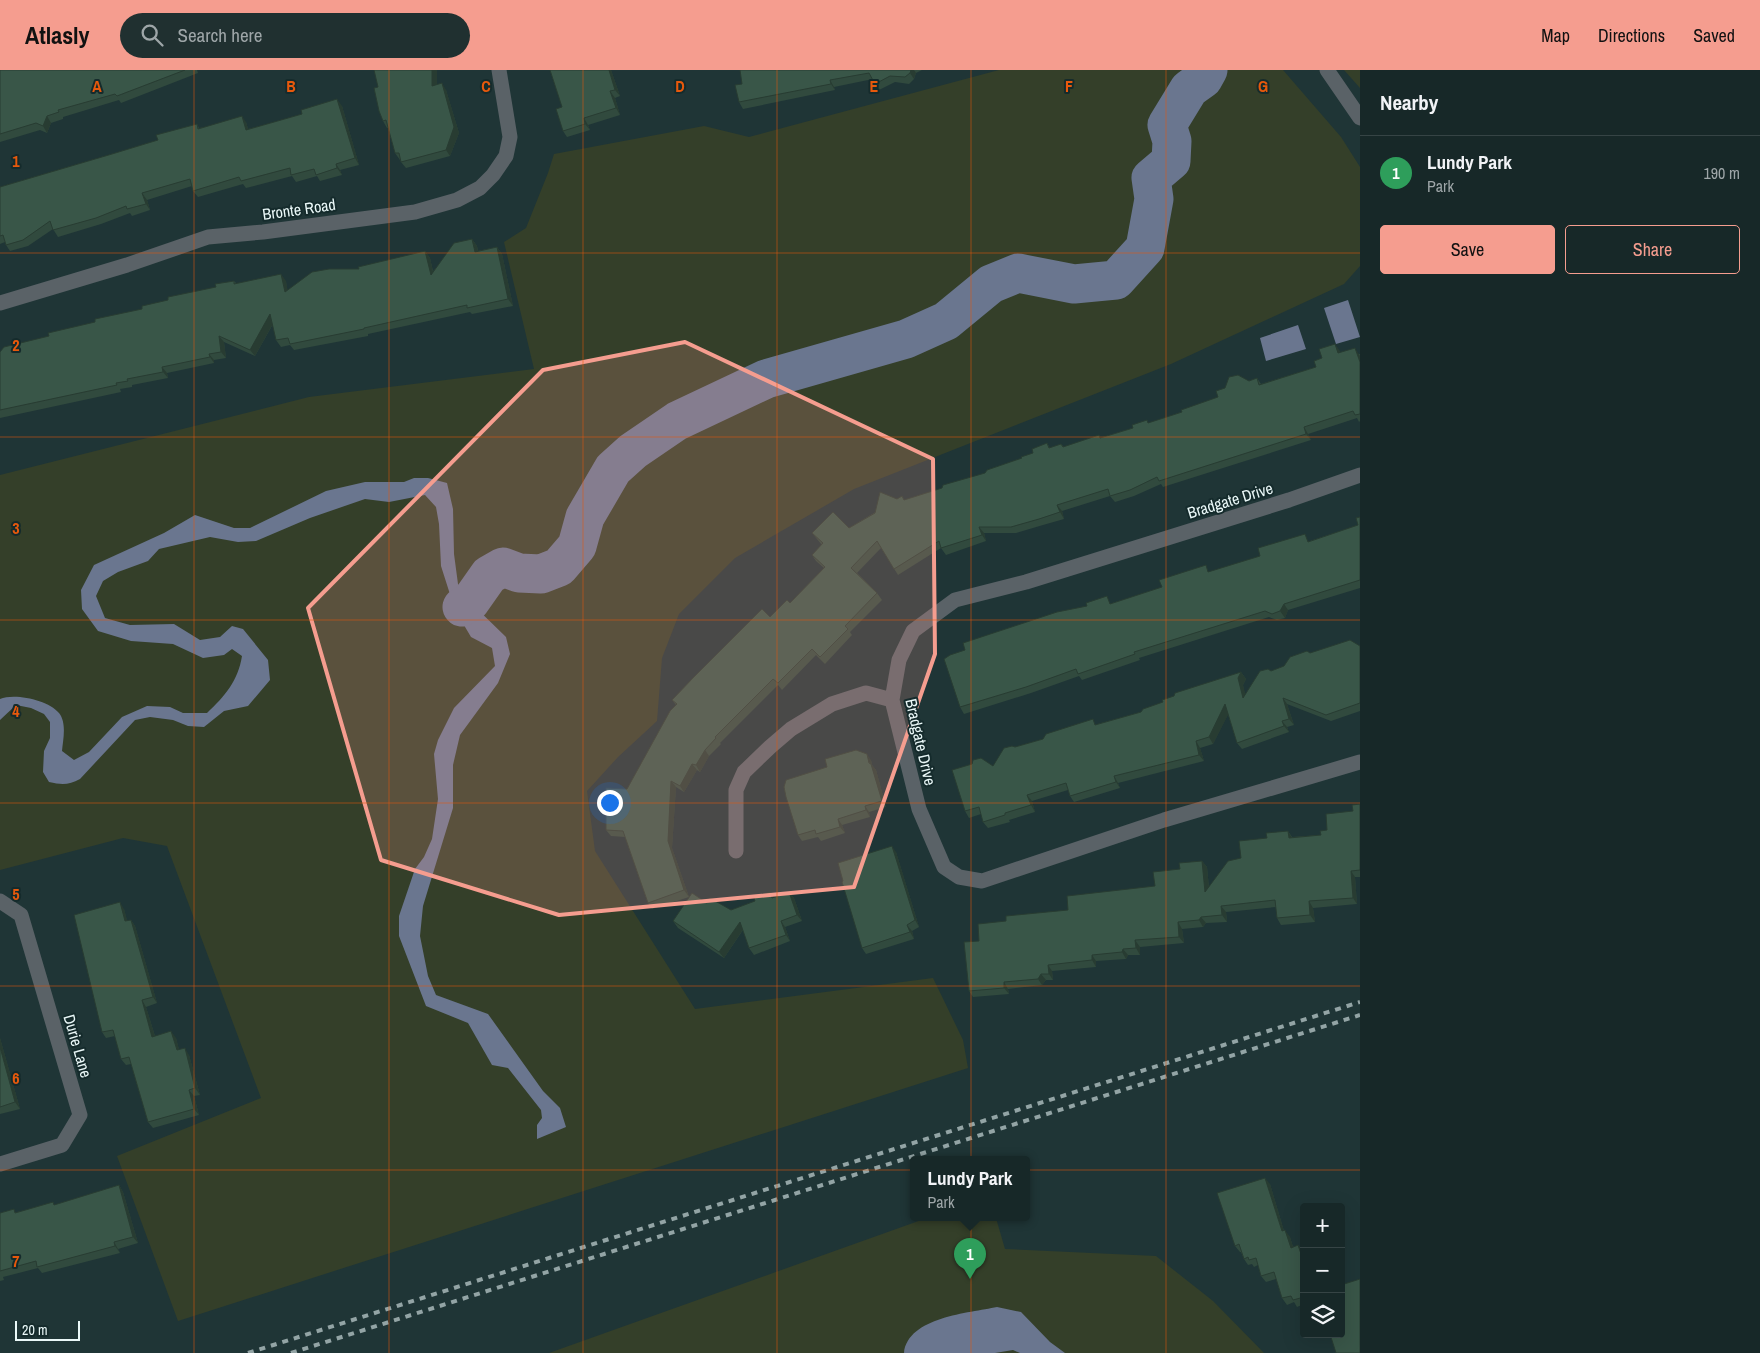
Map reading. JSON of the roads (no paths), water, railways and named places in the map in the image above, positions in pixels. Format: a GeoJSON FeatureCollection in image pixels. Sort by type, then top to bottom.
{"type":"FeatureCollection","features":[{"type":"Feature","properties":{"kind":"street","name":"Bronte Road"},"geometry":{"type":"LineString","coordinates":[[0,303],[208,237],[263,232],[415,212],[457,200],[480,188],[493,175],[506,156],[510,137],[499,70]]}},
{"type":"Feature","properties":{"kind":"street"},"geometry":{"type":"LineString","coordinates":[[1327,70],[1360,118]]}},
{"type":"Feature","properties":{"kind":"street","name":"Bradgate Drive"},"geometry":{"type":"LineString","coordinates":[[1360,475],[1289,500],[1026,582],[955,600],[913,631],[899,660],[892,700],[919,809],[944,867],[959,877],[982,881],[1164,820],[1360,762]]}},
{"type":"Feature","properties":{"kind":"street"},"geometry":{"type":"LineString","coordinates":[[736,850],[736,790],[744,772],[791,729],[832,704],[866,693],[892,700]]}},
{"type":"Feature","properties":{"kind":"street","name":"Durie Lane"},"geometry":{"type":"LineString","coordinates":[[0,901],[21,915],[80,1115],[62,1146],[0,1164]]}},
{"type":"Feature","properties":{"kind":"water"},"geometry":{"type":"Polygon","coordinates":[[[1348,300],[1360,337],[1336,344],[1324,308],[1348,300]]]}},
{"type":"Feature","properties":{"kind":"water"},"geometry":{"type":"Polygon","coordinates":[[[1298,325],[1306,349],[1266,361],[1260,338],[1298,325]]]}},
{"type":"Feature","properties":{"kind":"water"},"geometry":{"type":"Polygon","coordinates":[[[414,478],[428,478],[447,483],[453,509],[454,554],[458,584],[470,602],[506,637],[510,654],[498,683],[460,735],[453,765],[453,808],[423,906],[420,936],[428,976],[436,995],[488,1014],[543,1091],[560,1108],[566,1127],[537,1139],[537,1125],[542,1118],[541,1110],[508,1068],[492,1065],[468,1023],[426,1006],[399,936],[399,916],[415,869],[424,857],[432,839],[438,799],[434,754],[438,740],[454,708],[495,666],[492,648],[471,637],[455,610],[441,566],[439,524],[436,507],[425,495],[389,502],[365,499],[310,518],[256,541],[238,542],[210,537],[159,549],[148,561],[118,572],[103,581],[96,596],[105,618],[130,625],[174,624],[200,640],[220,637],[232,626],[243,629],[268,660],[270,680],[248,706],[224,711],[204,727],[188,726],[173,720],[150,717],[135,720],[80,779],[65,784],[49,782],[43,772],[44,751],[50,738],[50,722],[44,714],[31,708],[16,705],[0,720],[0,699],[22,697],[47,704],[54,708],[61,717],[64,732],[62,751],[74,760],[89,752],[122,717],[147,706],[170,707],[183,713],[207,713],[230,688],[242,656],[232,649],[224,655],[203,658],[173,644],[131,641],[98,631],[82,609],[81,590],[94,565],[164,533],[195,515],[234,528],[250,528],[326,491],[365,482],[404,482],[414,478]]]}},
{"type":"Feature","properties":{"kind":"water"},"geometry":{"type":"Polygon","coordinates":[[[997,1307],[1021,1312],[1050,1342],[1065,1353],[1020,1353],[1013,1350],[995,1353],[904,1353],[908,1341],[916,1331],[928,1324],[956,1315],[997,1307]]]}},
{"type":"Feature","properties":{"kind":"waterway"},"geometry":{"type":"LineString","coordinates":[[462,607],[470,602],[489,575],[503,567],[519,573],[541,574],[559,567],[577,546],[585,517],[613,469],[633,451],[677,421],[766,379],[906,339],[946,321],[991,284],[1018,273],[1074,284],[1116,280],[1145,248],[1154,199],[1151,178],[1171,161],[1172,141],[1167,125],[1189,89],[1203,79],[1208,70]]}},
{"type":"Feature","properties":{"kind":"railway"},"geometry":{"type":"LineString","coordinates":[[248,1353],[1360,1002]]}},
{"type":"Feature","properties":{"kind":"railway"},"geometry":{"type":"LineString","coordinates":[[914,1156],[1360,1015]]}},
{"type":"Feature","properties":{"kind":"railway"},"geometry":{"type":"LineString","coordinates":[[291,1353],[910,1157]]}},
{"type":"Feature","properties":{"kind":"place","name":"Lundy Park"},"geometry":{"type":"Point","coordinates":[970,1279]}}]}
